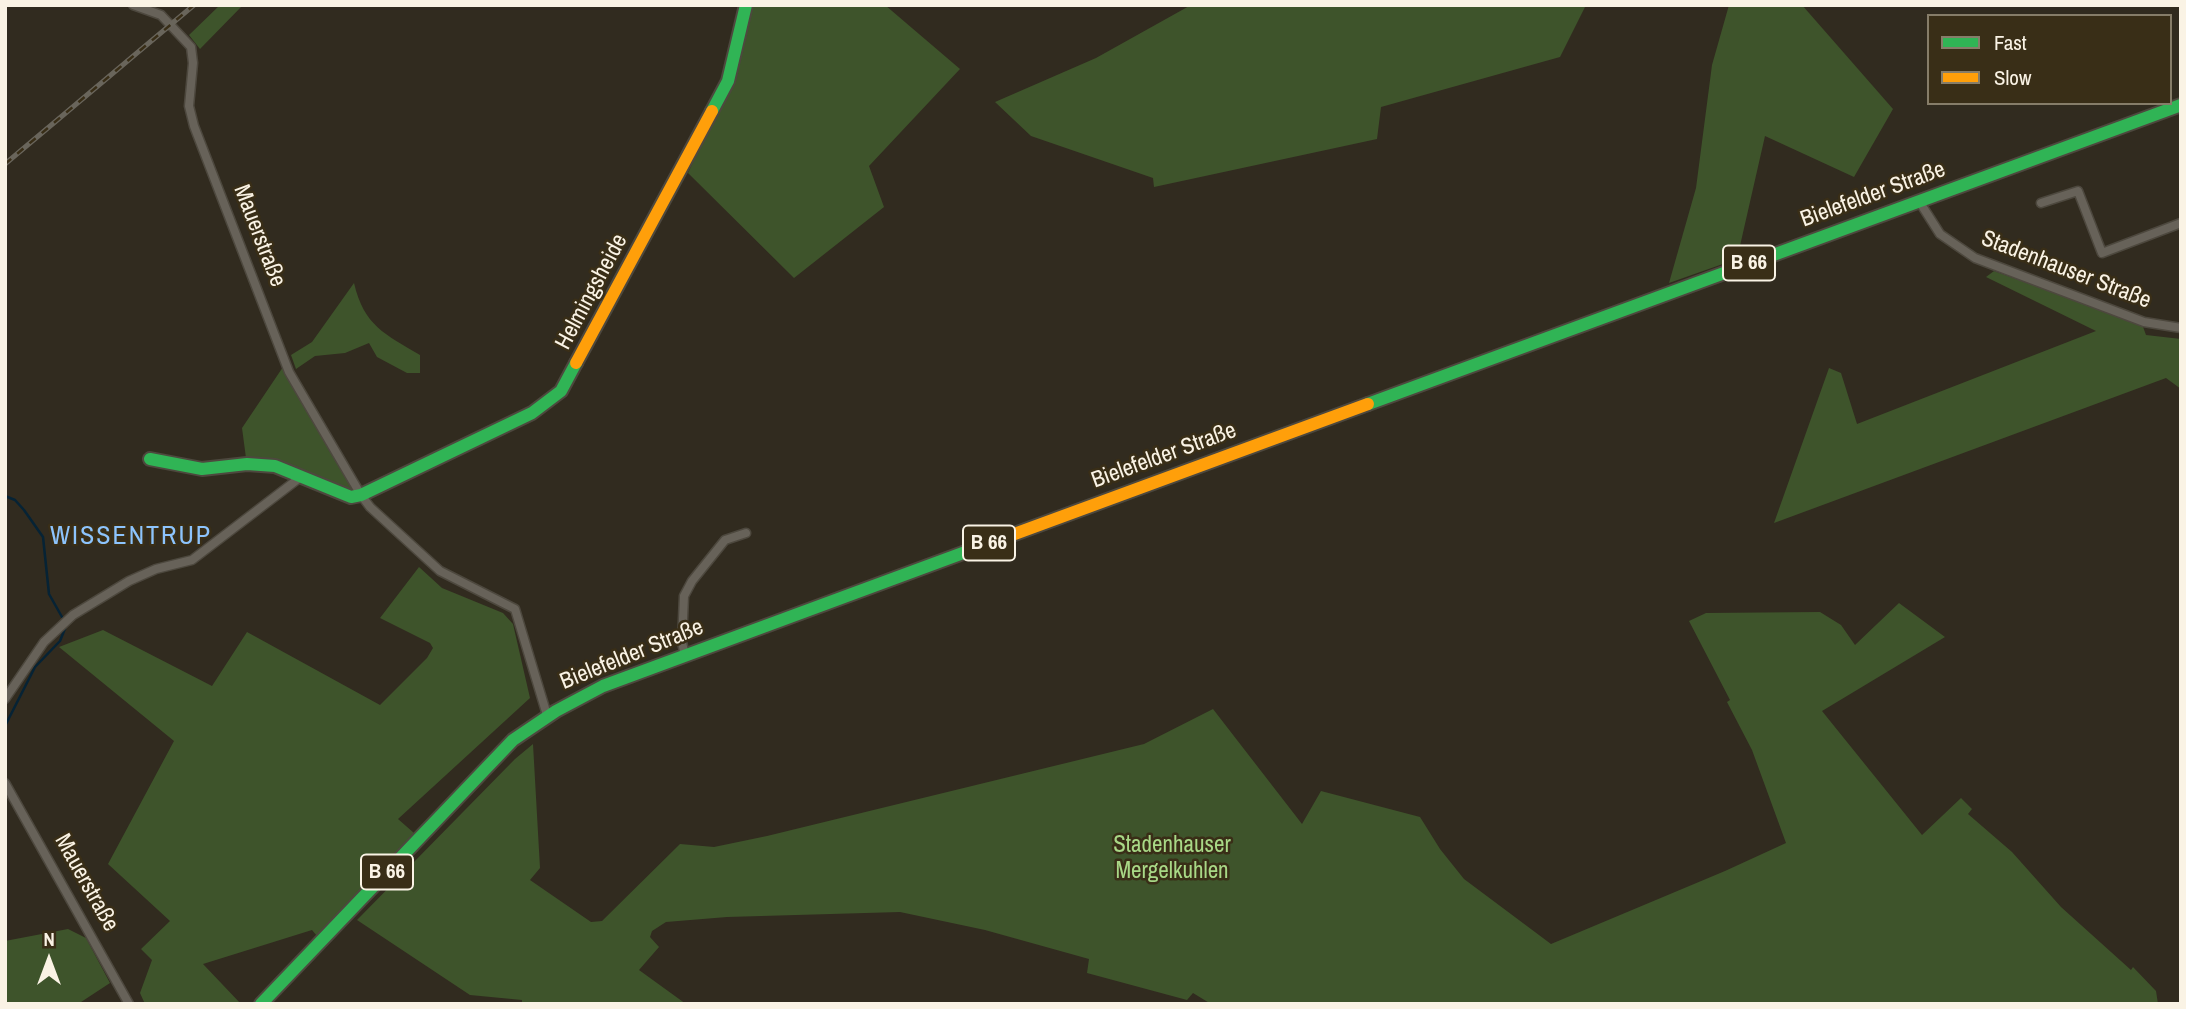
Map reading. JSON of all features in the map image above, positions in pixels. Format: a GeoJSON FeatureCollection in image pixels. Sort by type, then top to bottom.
{"type":"FeatureCollection","features":[{"type":"Feature","properties":{"kind":"main road","name":"Helmingsheide"},"geometry":{"type":"LineString","coordinates":[[361,495],[532,413],[561,391],[728,81],[746,5]]}},
{"type":"Feature","properties":{"kind":"main road","name":"Bielefelder Straße"},"geometry":{"type":"LineString","coordinates":[[261,1004],[513,740],[576,698],[2181,105]]}},
{"type":"Feature","properties":{"kind":"main road"},"geometry":{"type":"LineString","coordinates":[[150,459],[202,469],[247,464],[275,466],[351,497],[361,495]]}},
{"type":"Feature","properties":{"kind":"street","name":"Mauerstraße"},"geometry":{"type":"LineString","coordinates":[[133,5],[161,15],[191,47],[193,63],[189,106],[199,139],[289,372],[370,508],[440,571],[515,609],[522,624],[547,715]]}},
{"type":"Feature","properties":{"kind":"street"},"geometry":{"type":"LineString","coordinates":[[2041,203],[2078,191],[2102,253],[2181,223]]}},
{"type":"Feature","properties":{"kind":"street","name":"Stadenhauser Straße"},"geometry":{"type":"LineString","coordinates":[[1919,201],[1940,234],[1975,258],[2144,322],[2181,328]]}},
{"type":"Feature","properties":{"kind":"street"},"geometry":{"type":"LineString","coordinates":[[5,699],[44,642],[73,615],[129,580],[156,569],[192,560],[302,476]]}},
{"type":"Feature","properties":{"kind":"street"},"geometry":{"type":"LineString","coordinates":[[685,656],[682,642],[684,596],[692,581],[725,540],[746,533]]}},
{"type":"Feature","properties":{"kind":"street","name":"Mauerstraße"},"geometry":{"type":"LineString","coordinates":[[5,783],[130,1004]]}},
{"type":"Feature","properties":{"kind":"green space"},"geometry":{"type":"Polygon","coordinates":[[[220,5],[243,5],[200,49],[189,35],[220,5]]]}},
{"type":"Feature","properties":{"kind":"green space"},"geometry":{"type":"Polygon","coordinates":[[[749,5],[885,5],[960,69],[869,166],[884,207],[794,278],[688,173],[730,82],[749,5]]]}},
{"type":"Feature","properties":{"kind":"green space"},"geometry":{"type":"Polygon","coordinates":[[[1191,5],[1586,5],[1560,57],[1381,107],[1377,139],[1154,187],[1153,178],[1031,136],[995,102],[1096,58],[1191,5]]]}},
{"type":"Feature","properties":{"kind":"green space"},"geometry":{"type":"Polygon","coordinates":[[[1729,5],[1802,5],[1893,109],[1854,177],[1765,136],[1737,259],[1669,283],[1696,188],[1712,65],[1729,5]]]}},
{"type":"Feature","properties":{"kind":"green space"},"geometry":{"type":"Polygon","coordinates":[[[1994,271],[2142,324],[2146,335],[2181,339],[2181,389],[2166,378],[1774,523],[1829,368],[1841,373],[1857,424],[2096,331],[1986,277],[1994,271]]]}},
{"type":"Feature","properties":{"kind":"green space"},"geometry":{"type":"Polygon","coordinates":[[[354,283],[358,298],[370,319],[386,334],[420,355],[420,373],[407,373],[377,357],[369,343],[345,353],[315,356],[296,369],[291,355],[312,342],[354,283]]]}},
{"type":"Feature","properties":{"kind":"green space"},"geometry":{"type":"Polygon","coordinates":[[[283,367],[355,490],[349,491],[276,459],[246,458],[242,428],[283,367]]]}},
{"type":"Feature","properties":{"kind":"green space"},"geometry":{"type":"Polygon","coordinates":[[[419,567],[442,588],[503,613],[513,624],[530,698],[398,819],[414,833],[317,936],[312,930],[203,964],[241,1004],[145,1004],[140,993],[152,960],[141,949],[170,921],[108,864],[174,741],[59,647],[103,630],[212,686],[247,632],[380,705],[427,658],[433,648],[430,643],[380,618],[419,567]]]}},
{"type":"Feature","properties":{"kind":"green space","name":"Stadenhauser Mergelkuhlen"},"geometry":{"type":"Polygon","coordinates":[[[1899,603],[1945,637],[1822,711],[1922,835],[1961,798],[1972,809],[1968,814],[2012,852],[2061,907],[2131,970],[2133,967],[2156,991],[2158,1004],[1211,1004],[1193,993],[1187,1000],[1087,973],[1089,959],[985,930],[900,912],[727,917],[666,922],[652,931],[650,937],[659,947],[639,970],[686,1004],[522,1004],[522,1000],[470,995],[357,920],[515,759],[533,744],[540,868],[530,880],[591,922],[602,921],[680,844],[714,847],[767,836],[1144,744],[1213,709],[1302,824],[1321,791],[1420,817],[1440,849],[1464,879],[1551,944],[1786,843],[1752,750],[1727,702],[1730,700],[1689,621],[1706,613],[1820,612],[1841,625],[1855,645],[1899,603]]]}},
{"type":"Feature","properties":{"kind":"green space"},"geometry":{"type":"Polygon","coordinates":[[[68,929],[86,938],[110,983],[78,1004],[5,1004],[5,941],[68,929]]]}},
{"type":"Feature","properties":{"kind":"waterway"},"geometry":{"type":"LineString","coordinates":[[5,496],[15,500],[43,537],[49,594],[62,617]]}},
{"type":"Feature","properties":{"kind":"waterway"},"geometry":{"type":"LineString","coordinates":[[5,726],[35,667],[60,641],[66,626]]}},
{"type":"Feature","properties":{"kind":"railway"},"geometry":{"type":"LineString","coordinates":[[5,164],[194,5]]}},
{"type":"Feature","properties":{"kind":"traffic: fast"},"geometry":{"type":"LineString","coordinates":[[712,111],[728,81],[746,5]]}},
{"type":"Feature","properties":{"kind":"traffic: fast"},"geometry":{"type":"LineString","coordinates":[[1368,404],[2181,105]]}},
{"type":"Feature","properties":{"kind":"traffic: fast"},"geometry":{"type":"LineString","coordinates":[[150,459],[202,469],[247,464],[275,466],[351,497],[361,495],[532,413],[561,391],[576,363]]}},
{"type":"Feature","properties":{"kind":"traffic: fast"},"geometry":{"type":"LineString","coordinates":[[261,1004],[513,740],[556,711],[603,686],[990,543]]}},
{"type":"Feature","properties":{"kind":"traffic: slow"},"geometry":{"type":"LineString","coordinates":[[576,363],[712,111]]}},
{"type":"Feature","properties":{"kind":"traffic: slow"},"geometry":{"type":"LineString","coordinates":[[990,543],[1368,404]]}},
{"type":"Feature","properties":{"kind":"district","name":"WISSENTRUP"},"geometry":{"type":"Point","coordinates":[131,537]}}]}
